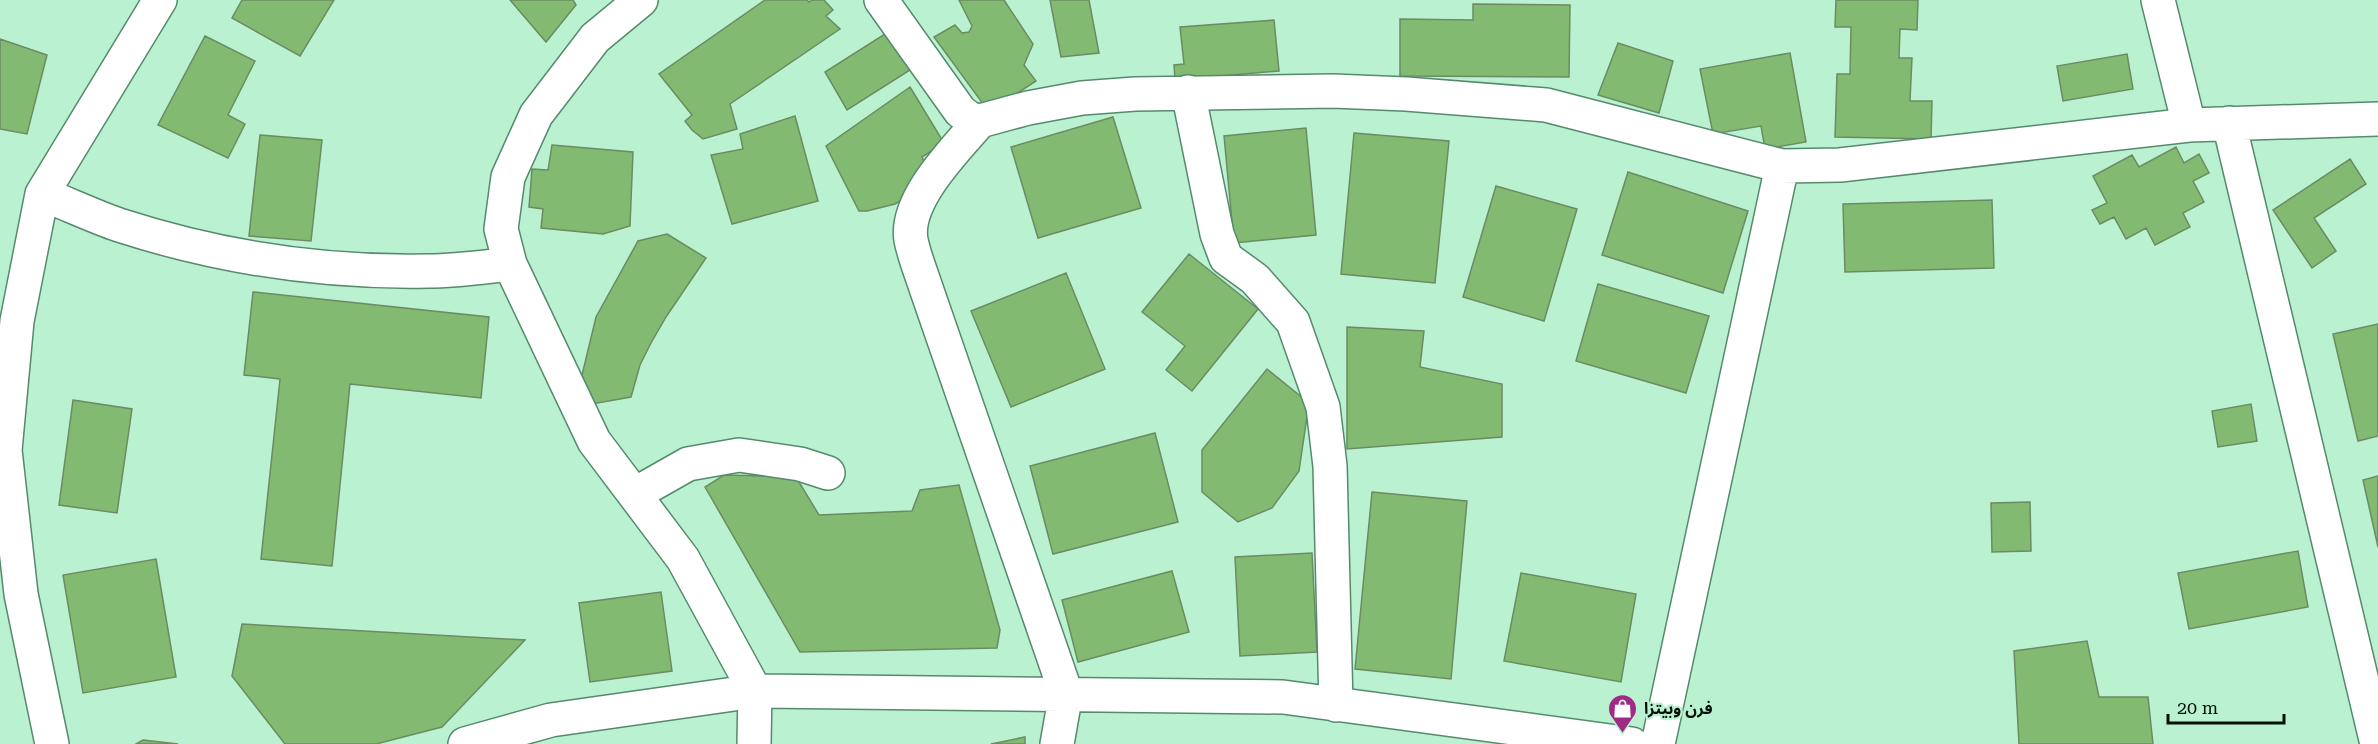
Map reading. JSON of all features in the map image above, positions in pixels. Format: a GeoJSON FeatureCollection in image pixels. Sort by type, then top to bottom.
{"type":"FeatureCollection","features":[{"type":"Feature","properties":{"kind":"street"},"geometry":{"type":"LineString","coordinates":[[52,744],[21,594],[5,450],[17,321],[42,194],[160,0]]}},
{"type":"Feature","properties":{"kind":"street"},"geometry":{"type":"LineString","coordinates":[[641,0],[595,38],[536,115],[508,177],[501,229],[510,264],[594,441],[683,559],[755,691],[754,744]]}},
{"type":"Feature","properties":{"kind":"street"},"geometry":{"type":"LineString","coordinates":[[881,0],[960,111],[970,119],[980,122],[1028,108],[1082,98],[1188,93],[1333,91],[1546,105],[1782,166],[1840,165],[2189,125],[2378,119]]}},
{"type":"Feature","properties":{"kind":"street"},"geometry":{"type":"LineString","coordinates":[[2158,0],[2189,125]]}},
{"type":"Feature","properties":{"kind":"street"},"geometry":{"type":"LineString","coordinates":[[1188,93],[1217,234],[1226,258],[1255,279],[1293,322],[1323,406],[1330,466],[1336,705]]}},
{"type":"Feature","properties":{"kind":"street"},"geometry":{"type":"LineString","coordinates":[[980,122],[936,174],[913,214],[911,238],[925,285],[1066,693],[1057,744]]}},
{"type":"Feature","properties":{"kind":"street"},"geometry":{"type":"LineString","coordinates":[[2229,123],[2377,744]]}},
{"type":"Feature","properties":{"kind":"street"},"geometry":{"type":"LineString","coordinates":[[1659,744],[1782,166]]}},
{"type":"Feature","properties":{"kind":"street"},"geometry":{"type":"LineString","coordinates":[[42,194],[116,224],[193,246],[271,263],[351,271],[419,271],[510,264]]}},
{"type":"Feature","properties":{"kind":"street"},"geometry":{"type":"LineString","coordinates":[[635,494],[688,464],[739,455],[800,464],[828,473]]}},
{"type":"Feature","properties":{"kind":"street"},"geometry":{"type":"LineString","coordinates":[[465,744],[551,720],[755,691],[1283,697],[1632,744]]}},
{"type":"Feature","properties":{"kind":"building"},"geometry":{"type":"Polygon","coordinates":[[[242,0],[334,0],[300,56],[232,18],[242,0]]]}},
{"type":"Feature","properties":{"kind":"building"},"geometry":{"type":"Polygon","coordinates":[[[510,0],[573,0],[576,5],[546,42],[510,0]]]}},
{"type":"Feature","properties":{"kind":"building"},"geometry":{"type":"Polygon","coordinates":[[[765,0],[807,0],[809,2],[824,0],[833,10],[826,16],[840,29],[730,104],[737,129],[703,139],[685,121],[692,115],[659,74],[765,0]]]}},
{"type":"Feature","properties":{"kind":"building"},"geometry":{"type":"Polygon","coordinates":[[[959,0],[1004,0],[1033,44],[1024,65],[1036,81],[989,112],[934,37],[955,25],[962,33],[969,32],[972,26],[959,0]]]}},
{"type":"Feature","properties":{"kind":"building"},"geometry":{"type":"Polygon","coordinates":[[[1050,0],[1089,0],[1099,53],[1061,57],[1050,0]]]}},
{"type":"Feature","properties":{"kind":"building"},"geometry":{"type":"Polygon","coordinates":[[[1836,0],[1918,0],[1917,30],[1900,29],[1899,58],[1912,58],[1910,101],[1932,101],[1931,139],[1835,137],[1837,74],[1850,74],[1851,27],[1835,27],[1836,0]]]}},
{"type":"Feature","properties":{"kind":"building"},"geometry":{"type":"Polygon","coordinates":[[[1473,4],[1570,5],[1569,77],[1400,76],[1400,19],[1473,20],[1473,4]]]}},
{"type":"Feature","properties":{"kind":"building"},"geometry":{"type":"Polygon","coordinates":[[[1274,20],[1279,71],[1175,80],[1174,65],[1184,64],[1180,27],[1274,20]]]}},
{"type":"Feature","properties":{"kind":"building"},"geometry":{"type":"Polygon","coordinates":[[[888,32],[910,70],[847,110],[825,72],[888,32]]]}},
{"type":"Feature","properties":{"kind":"building"},"geometry":{"type":"Polygon","coordinates":[[[205,36],[255,61],[228,115],[245,124],[228,158],[158,125],[205,36]]]}},
{"type":"Feature","properties":{"kind":"building"},"geometry":{"type":"Polygon","coordinates":[[[0,39],[47,55],[27,134],[0,129],[0,39]]]}},
{"type":"Feature","properties":{"kind":"building"},"geometry":{"type":"Polygon","coordinates":[[[1618,43],[1673,61],[1659,113],[1598,95],[1618,43]]]}},
{"type":"Feature","properties":{"kind":"building"},"geometry":{"type":"Polygon","coordinates":[[[1790,53],[1806,142],[1765,149],[1761,126],[1713,134],[1700,69],[1790,53]]]}},
{"type":"Feature","properties":{"kind":"building"},"geometry":{"type":"Polygon","coordinates":[[[2127,54],[2133,89],[2063,101],[2057,66],[2127,54]]]}},
{"type":"Feature","properties":{"kind":"building"},"geometry":{"type":"Polygon","coordinates":[[[910,87],[944,143],[922,157],[927,167],[905,198],[895,204],[859,211],[826,146],[910,87]]]}},
{"type":"Feature","properties":{"kind":"building"},"geometry":{"type":"Polygon","coordinates":[[[795,116],[818,201],[732,224],[711,155],[743,149],[740,134],[795,116]]]}},
{"type":"Feature","properties":{"kind":"building"},"geometry":{"type":"Polygon","coordinates":[[[1113,117],[1141,208],[1038,238],[1011,147],[1113,117]]]}},
{"type":"Feature","properties":{"kind":"building"},"geometry":{"type":"Polygon","coordinates":[[[1306,128],[1316,235],[1234,243],[1224,136],[1306,128]]]}},
{"type":"Feature","properties":{"kind":"building"},"geometry":{"type":"Polygon","coordinates":[[[1354,133],[1449,141],[1435,283],[1341,274],[1354,133]]]}},
{"type":"Feature","properties":{"kind":"building"},"geometry":{"type":"Polygon","coordinates":[[[260,135],[322,140],[311,241],[249,236],[260,135]]]}},
{"type":"Feature","properties":{"kind":"building"},"geometry":{"type":"Polygon","coordinates":[[[552,145],[633,152],[630,226],[603,234],[541,228],[543,209],[529,207],[532,169],[548,170],[552,145]]]}},
{"type":"Feature","properties":{"kind":"building"},"geometry":{"type":"Polygon","coordinates":[[[2176,147],[2184,163],[2199,154],[2209,173],[2193,181],[2204,202],[2183,213],[2190,227],[2155,245],[2146,228],[2126,239],[2114,217],[2100,224],[2092,210],[2107,203],[2093,176],[2132,155],[2139,167],[2176,147]]]}},
{"type":"Feature","properties":{"kind":"building"},"geometry":{"type":"Polygon","coordinates":[[[2350,159],[2366,184],[2314,218],[2336,251],[2312,268],[2273,210],[2350,159]]]}},
{"type":"Feature","properties":{"kind":"building"},"geometry":{"type":"Polygon","coordinates":[[[1628,172],[1748,211],[1723,293],[1602,255],[1628,172]]]}},
{"type":"Feature","properties":{"kind":"building"},"geometry":{"type":"Polygon","coordinates":[[[1496,186],[1577,209],[1544,321],[1463,297],[1496,186]]]}},
{"type":"Feature","properties":{"kind":"building"},"geometry":{"type":"Polygon","coordinates":[[[1992,200],[1994,268],[1845,272],[1843,204],[1992,200]]]}},
{"type":"Feature","properties":{"kind":"building"},"geometry":{"type":"Polygon","coordinates":[[[667,234],[706,258],[651,343],[640,365],[631,397],[592,404],[582,375],[596,317],[638,241],[667,234]]]}},
{"type":"Feature","properties":{"kind":"building"},"geometry":{"type":"Polygon","coordinates":[[[1189,254],[1258,309],[1192,391],[1166,370],[1185,346],[1142,312],[1189,254]]]}},
{"type":"Feature","properties":{"kind":"building"},"geometry":{"type":"Polygon","coordinates":[[[1066,273],[1105,369],[1011,407],[971,311],[1066,273]]]}},
{"type":"Feature","properties":{"kind":"building"},"geometry":{"type":"Polygon","coordinates":[[[1598,284],[1709,316],[1686,393],[1576,361],[1598,284]]]}},
{"type":"Feature","properties":{"kind":"building"},"geometry":{"type":"Polygon","coordinates":[[[253,292],[489,317],[481,398],[350,384],[332,566],[261,559],[280,379],[244,375],[253,292]]]}},
{"type":"Feature","properties":{"kind":"building"},"geometry":{"type":"Polygon","coordinates":[[[2378,324],[2378,436],[2358,441],[2333,334],[2378,324]]]}},
{"type":"Feature","properties":{"kind":"building"},"geometry":{"type":"Polygon","coordinates":[[[1347,327],[1424,331],[1420,367],[1502,384],[1502,437],[1347,449],[1347,327]]]}},
{"type":"Feature","properties":{"kind":"building"},"geometry":{"type":"Polygon","coordinates":[[[1267,369],[1309,403],[1299,471],[1272,508],[1238,522],[1202,492],[1202,450],[1267,369]]]}},
{"type":"Feature","properties":{"kind":"building"},"geometry":{"type":"Polygon","coordinates":[[[73,400],[132,409],[117,513],[59,505],[73,400]]]}},
{"type":"Feature","properties":{"kind":"building"},"geometry":{"type":"Polygon","coordinates":[[[2251,404],[2257,441],[2218,447],[2212,411],[2251,404]]]}},
{"type":"Feature","properties":{"kind":"building"},"geometry":{"type":"Polygon","coordinates":[[[1155,433],[1178,522],[1053,554],[1030,466],[1155,433]]]}},
{"type":"Feature","properties":{"kind":"building"},"geometry":{"type":"Polygon","coordinates":[[[724,475],[796,477],[819,515],[912,511],[920,490],[959,485],[1000,630],[997,648],[800,652],[705,487],[724,475]]]}},
{"type":"Feature","properties":{"kind":"building"},"geometry":{"type":"Polygon","coordinates":[[[2378,476],[2378,547],[2363,480],[2378,476]]]}},
{"type":"Feature","properties":{"kind":"building"},"geometry":{"type":"Polygon","coordinates":[[[1372,492],[1467,501],[1451,679],[1355,669],[1372,492]]]}},
{"type":"Feature","properties":{"kind":"building"},"geometry":{"type":"Polygon","coordinates":[[[2030,502],[2031,551],[1992,552],[1991,503],[2030,502]]]}},
{"type":"Feature","properties":{"kind":"building"},"geometry":{"type":"Polygon","coordinates":[[[2298,551],[2308,607],[2189,629],[2178,573],[2298,551]]]}},
{"type":"Feature","properties":{"kind":"building"},"geometry":{"type":"Polygon","coordinates":[[[1312,553],[1317,652],[1240,656],[1235,557],[1312,553]]]}},
{"type":"Feature","properties":{"kind":"building"},"geometry":{"type":"Polygon","coordinates":[[[156,559],[176,677],[83,693],[63,575],[156,559]]]}},
{"type":"Feature","properties":{"kind":"building"},"geometry":{"type":"Polygon","coordinates":[[[1172,571],[1189,632],[1078,662],[1062,600],[1172,571]]]}},
{"type":"Feature","properties":{"kind":"building"},"geometry":{"type":"Polygon","coordinates":[[[1521,573],[1636,594],[1621,682],[1504,661],[1521,573]]]}},
{"type":"Feature","properties":{"kind":"building"},"geometry":{"type":"Polygon","coordinates":[[[661,592],[672,671],[590,682],[579,603],[661,592]]]}},
{"type":"Feature","properties":{"kind":"building"},"geometry":{"type":"Polygon","coordinates":[[[242,624],[525,640],[442,727],[376,744],[285,744],[232,676],[242,624]]]}},
{"type":"Feature","properties":{"kind":"building"},"geometry":{"type":"Polygon","coordinates":[[[2087,641],[2099,697],[2148,697],[2153,744],[2019,744],[2014,651],[2087,641]]]}},
{"type":"Feature","properties":{"kind":"building"},"geometry":{"type":"Polygon","coordinates":[[[1025,737],[1025,744],[991,744],[1025,737]]]}},
{"type":"Feature","properties":{"kind":"building"},"geometry":{"type":"Polygon","coordinates":[[[143,740],[178,744],[136,744],[143,740]]]}},
{"type":"Feature","properties":{"kind":"place","name":"فرن وبيتزا"},"geometry":{"type":"Point","coordinates":[1623,734]}}]}
